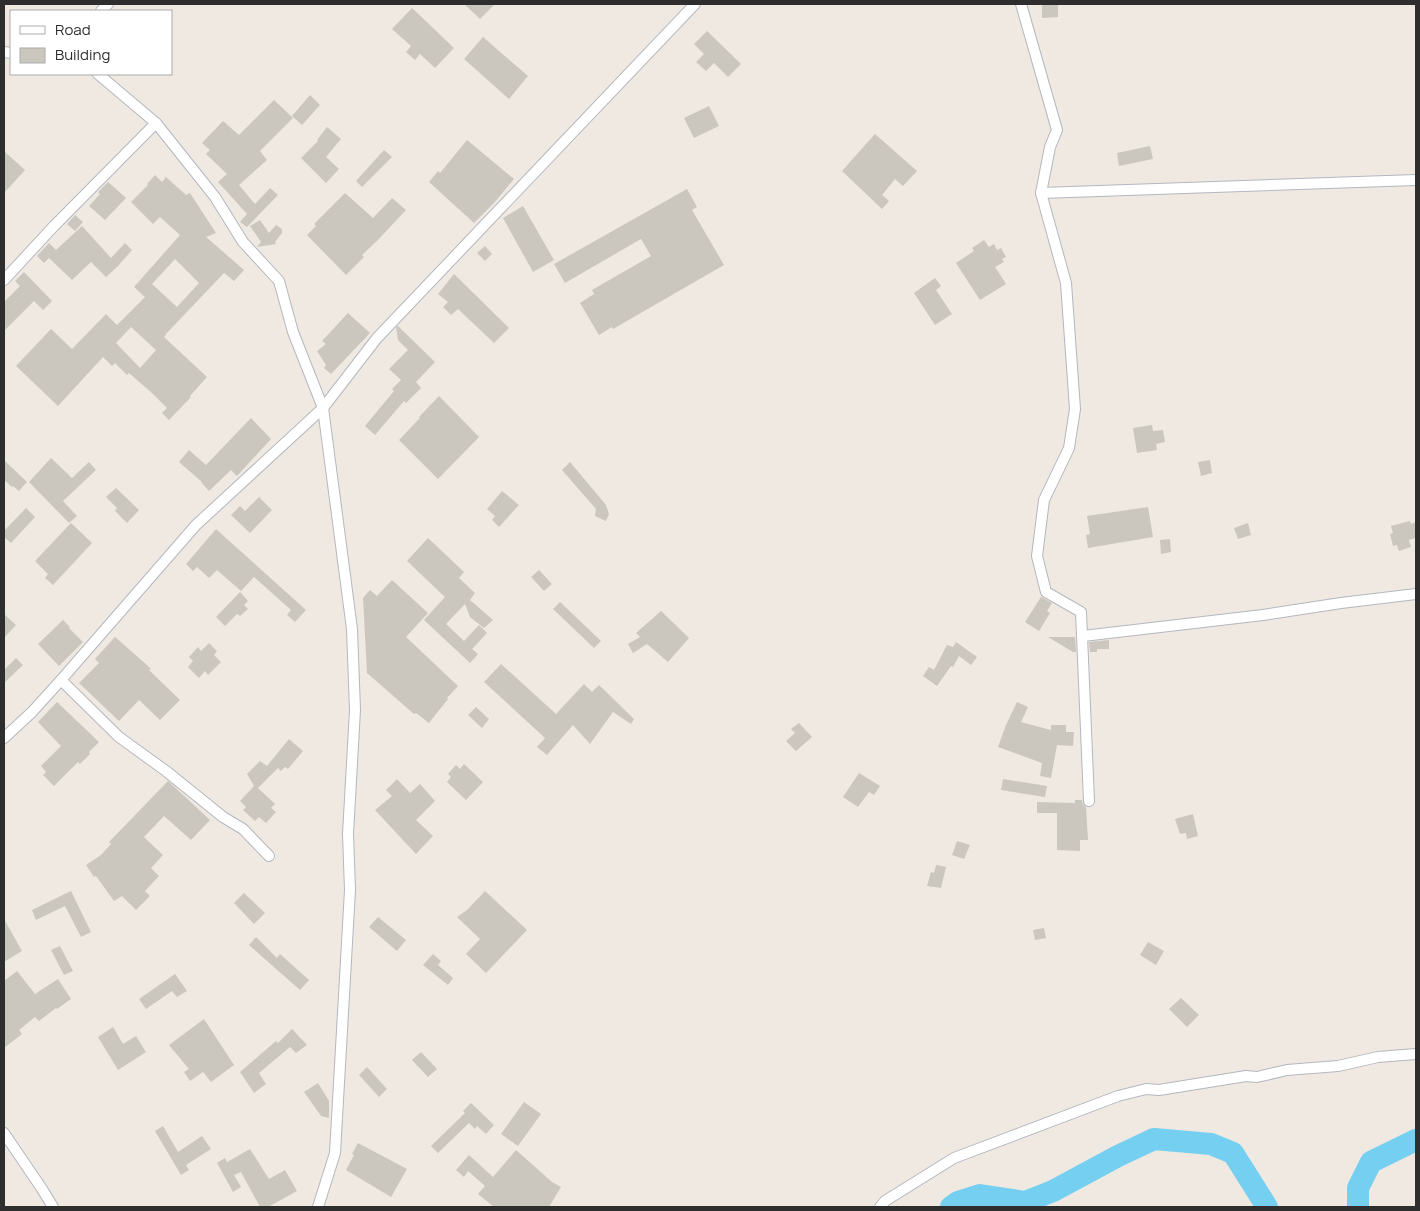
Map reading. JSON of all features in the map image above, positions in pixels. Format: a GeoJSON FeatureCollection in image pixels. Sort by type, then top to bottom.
{"type":"FeatureCollection","features":[{"type":"Feature","properties":{"kind":"street"},"geometry":{"type":"LineString","coordinates":[[4,738],[32,712],[61,680],[196,525],[323,408],[377,338],[695,4]]}},
{"type":"Feature","properties":{"kind":"street"},"geometry":{"type":"LineString","coordinates":[[1021,4],[1057,130],[1050,147],[1042,193],[1066,283],[1075,409],[1069,448],[1044,500],[1037,556],[1046,592],[1081,612],[1090,801]]}},
{"type":"Feature","properties":{"kind":"street"},"geometry":{"type":"LineString","coordinates":[[99,75],[156,123],[214,197],[244,242],[279,281],[293,332],[323,408],[352,629],[355,710],[348,834],[350,900],[335,1153],[318,1207]]}},
{"type":"Feature","properties":{"kind":"street"},"geometry":{"type":"LineString","coordinates":[[4,280],[54,226],[156,123]]}},
{"type":"Feature","properties":{"kind":"street"},"geometry":{"type":"LineString","coordinates":[[1042,193],[1416,180]]}},
{"type":"Feature","properties":{"kind":"street"},"geometry":{"type":"LineString","coordinates":[[1083,636],[1263,615],[1416,594]]}},
{"type":"Feature","properties":{"kind":"street"},"geometry":{"type":"LineString","coordinates":[[61,680],[119,737],[223,817],[243,829],[269,856]]}},
{"type":"Feature","properties":{"kind":"street"},"geometry":{"type":"LineString","coordinates":[[880,1207],[885,1201],[954,1158],[1118,1096],[1146,1089],[1159,1090],[1246,1076],[1257,1077],[1287,1070],[1338,1066],[1378,1057],[1416,1054]]}},
{"type":"Feature","properties":{"kind":"street"},"geometry":{"type":"LineString","coordinates":[[4,1133],[53,1207]]}},
{"type":"Feature","properties":{"kind":"building"},"geometry":{"type":"Polygon","coordinates":[[[464,4],[495,4],[480,19],[464,4]]]}},
{"type":"Feature","properties":{"kind":"building"},"geometry":{"type":"Polygon","coordinates":[[[1058,4],[1058,17],[1042,18],[1042,5],[1058,4]]]}},
{"type":"Feature","properties":{"kind":"building"},"geometry":{"type":"Polygon","coordinates":[[[412,8],[454,48],[435,68],[420,54],[415,60],[406,52],[411,46],[392,29],[412,8]]]}},
{"type":"Feature","properties":{"kind":"building"},"geometry":{"type":"Polygon","coordinates":[[[707,31],[741,64],[728,77],[714,63],[706,71],[696,62],[704,54],[694,44],[707,31]]]}},
{"type":"Feature","properties":{"kind":"building"},"geometry":{"type":"Polygon","coordinates":[[[483,37],[528,76],[509,99],[464,59],[483,37]]]}},
{"type":"Feature","properties":{"kind":"building"},"geometry":{"type":"Polygon","coordinates":[[[310,95],[320,105],[302,125],[292,116],[310,95]]]}},
{"type":"Feature","properties":{"kind":"building"},"geometry":{"type":"Polygon","coordinates":[[[274,100],[293,118],[260,151],[267,160],[239,185],[255,204],[270,188],[278,195],[247,227],[240,222],[247,214],[218,182],[227,174],[206,154],[210,150],[202,143],[223,121],[239,135],[274,100]]]}},
{"type":"Feature","properties":{"kind":"building"},"geometry":{"type":"Polygon","coordinates":[[[709,106],[719,126],[694,138],[684,118],[709,106]]]}},
{"type":"Feature","properties":{"kind":"building"},"geometry":{"type":"Polygon","coordinates":[[[327,127],[341,139],[326,157],[339,169],[326,183],[301,158],[318,141],[327,127]]]}},
{"type":"Feature","properties":{"kind":"building"},"geometry":{"type":"Polygon","coordinates":[[[875,134],[917,171],[903,186],[895,179],[882,195],[889,201],[882,209],[842,171],[875,134]]]}},
{"type":"Feature","properties":{"kind":"building"},"geometry":{"type":"Polygon","coordinates":[[[467,140],[514,179],[474,223],[429,182],[438,171],[440,173],[467,140]]]}},
{"type":"Feature","properties":{"kind":"building"},"geometry":{"type":"Polygon","coordinates":[[[1150,146],[1153,159],[1119,166],[1117,153],[1150,146]]]}},
{"type":"Feature","properties":{"kind":"building"},"geometry":{"type":"Polygon","coordinates":[[[384,150],[392,157],[362,187],[356,181],[384,150]]]}},
{"type":"Feature","properties":{"kind":"building"},"geometry":{"type":"Polygon","coordinates":[[[4,151],[25,170],[4,193],[4,151]]]}},
{"type":"Feature","properties":{"kind":"building"},"geometry":{"type":"Polygon","coordinates":[[[155,175],[162,182],[166,177],[186,195],[190,193],[216,233],[206,237],[244,270],[234,281],[224,273],[164,337],[207,377],[169,420],[162,413],[167,408],[153,394],[129,373],[127,375],[115,363],[112,366],[103,357],[58,406],[16,366],[51,329],[72,349],[106,314],[117,325],[145,297],[134,287],[180,235],[160,217],[153,224],[131,202],[155,175]],[[175,259],[152,284],[177,307],[199,283],[175,259]],[[131,327],[116,343],[140,368],[156,350],[131,327]]]}},
{"type":"Feature","properties":{"kind":"building"},"geometry":{"type":"Polygon","coordinates":[[[108,182],[126,198],[105,220],[89,206],[100,194],[98,192],[108,182]]]}},
{"type":"Feature","properties":{"kind":"building"},"geometry":{"type":"Polygon","coordinates":[[[687,189],[697,207],[692,210],[724,265],[613,329],[612,327],[599,335],[580,303],[594,294],[592,290],[651,256],[641,239],[565,283],[554,264],[687,189]]]}},
{"type":"Feature","properties":{"kind":"building"},"geometry":{"type":"Polygon","coordinates":[[[345,193],[373,218],[392,198],[406,210],[362,255],[364,257],[346,275],[307,235],[316,226],[314,224],[345,193]]]}},
{"type":"Feature","properties":{"kind":"building"},"geometry":{"type":"Polygon","coordinates":[[[523,206],[554,260],[533,272],[503,218],[523,206]]]}},
{"type":"Feature","properties":{"kind":"building"},"geometry":{"type":"Polygon","coordinates":[[[75,215],[83,222],[75,231],[67,224],[75,215]]]}},
{"type":"Feature","properties":{"kind":"building"},"geometry":{"type":"Polygon","coordinates":[[[260,220],[269,233],[276,225],[282,229],[282,233],[275,242],[276,244],[257,247],[261,242],[250,226],[260,220]]]}},
{"type":"Feature","properties":{"kind":"building"},"geometry":{"type":"Polygon","coordinates":[[[82,226],[111,258],[125,243],[132,250],[106,277],[91,262],[72,280],[49,258],[44,263],[37,256],[49,243],[56,250],[82,226]]]}},
{"type":"Feature","properties":{"kind":"building"},"geometry":{"type":"Polygon","coordinates":[[[984,240],[989,247],[994,244],[997,250],[1001,248],[1006,257],[1002,259],[1004,262],[995,267],[1006,284],[980,300],[956,263],[974,251],[972,248],[984,240]]]}},
{"type":"Feature","properties":{"kind":"building"},"geometry":{"type":"Polygon","coordinates":[[[485,246],[492,254],[485,261],[477,253],[485,246]]]}},
{"type":"Feature","properties":{"kind":"building"},"geometry":{"type":"Polygon","coordinates":[[[24,272],[52,301],[43,310],[34,301],[4,331],[4,302],[20,286],[15,281],[24,272]]]}},
{"type":"Feature","properties":{"kind":"building"},"geometry":{"type":"Polygon","coordinates":[[[454,274],[509,328],[494,343],[458,309],[451,315],[443,307],[448,302],[438,294],[454,274]]]}},
{"type":"Feature","properties":{"kind":"building"},"geometry":{"type":"Polygon","coordinates":[[[935,278],[941,286],[936,290],[952,314],[935,325],[914,293],[935,278]]]}},
{"type":"Feature","properties":{"kind":"building"},"geometry":{"type":"Polygon","coordinates":[[[348,313],[370,333],[331,374],[324,368],[326,365],[317,351],[326,344],[322,341],[348,313]]]}},
{"type":"Feature","properties":{"kind":"building"},"geometry":{"type":"Polygon","coordinates":[[[398,326],[435,362],[416,382],[421,388],[406,403],[404,401],[375,435],[365,426],[394,391],[392,389],[401,380],[389,369],[408,350],[398,340],[396,327],[398,326]]]}},
{"type":"Feature","properties":{"kind":"building"},"geometry":{"type":"Polygon","coordinates":[[[439,396],[479,437],[438,479],[399,440],[439,396]]]}},
{"type":"Feature","properties":{"kind":"building"},"geometry":{"type":"Polygon","coordinates":[[[251,418],[271,439],[237,476],[231,470],[209,491],[202,482],[179,462],[189,450],[206,465],[251,418]]]}},
{"type":"Feature","properties":{"kind":"building"},"geometry":{"type":"Polygon","coordinates":[[[1152,425],[1153,431],[1163,430],[1165,442],[1156,444],[1157,450],[1137,453],[1133,428],[1152,425]]]}},
{"type":"Feature","properties":{"kind":"building"},"geometry":{"type":"Polygon","coordinates":[[[51,458],[72,478],[89,462],[96,470],[63,501],[77,516],[69,523],[29,482],[51,458]]]}},
{"type":"Feature","properties":{"kind":"building"},"geometry":{"type":"Polygon","coordinates":[[[4,460],[27,482],[19,491],[4,480],[4,460]]]}},
{"type":"Feature","properties":{"kind":"building"},"geometry":{"type":"Polygon","coordinates":[[[1210,460],[1212,473],[1201,476],[1198,462],[1210,460]]]}},
{"type":"Feature","properties":{"kind":"building"},"geometry":{"type":"Polygon","coordinates":[[[570,462],[606,505],[609,514],[606,521],[595,516],[596,509],[562,470],[570,462]]]}},
{"type":"Feature","properties":{"kind":"building"},"geometry":{"type":"Polygon","coordinates":[[[116,488],[139,510],[127,523],[115,511],[117,508],[106,497],[116,488]]]}},
{"type":"Feature","properties":{"kind":"building"},"geometry":{"type":"Polygon","coordinates":[[[502,491],[519,505],[499,527],[492,520],[495,516],[487,509],[502,491]]]}},
{"type":"Feature","properties":{"kind":"building"},"geometry":{"type":"Polygon","coordinates":[[[259,497],[272,510],[250,533],[231,515],[240,506],[245,511],[259,497]]]}},
{"type":"Feature","properties":{"kind":"building"},"geometry":{"type":"Polygon","coordinates":[[[1148,507],[1153,537],[1088,548],[1086,535],[1090,534],[1087,516],[1148,507]]]}},
{"type":"Feature","properties":{"kind":"building"},"geometry":{"type":"Polygon","coordinates":[[[26,508],[35,517],[11,543],[4,537],[4,531],[26,508]]]}},
{"type":"Feature","properties":{"kind":"building"},"geometry":{"type":"Polygon","coordinates":[[[1410,521],[1411,524],[1416,522],[1416,538],[1409,540],[1411,547],[1399,551],[1397,545],[1393,546],[1390,534],[1393,533],[1391,526],[1410,521]]]}},
{"type":"Feature","properties":{"kind":"building"},"geometry":{"type":"Polygon","coordinates":[[[71,523],[92,543],[53,585],[45,578],[48,574],[35,561],[71,523]]]}},
{"type":"Feature","properties":{"kind":"building"},"geometry":{"type":"Polygon","coordinates":[[[1248,523],[1251,535],[1238,539],[1234,528],[1248,523]]]}},
{"type":"Feature","properties":{"kind":"building"},"geometry":{"type":"Polygon","coordinates":[[[216,529],[306,610],[295,622],[287,615],[291,610],[254,577],[241,591],[217,570],[209,578],[197,567],[193,571],[186,564],[216,529]]]}},
{"type":"Feature","properties":{"kind":"building"},"geometry":{"type":"Polygon","coordinates":[[[428,538],[464,572],[459,578],[475,593],[470,600],[493,620],[484,628],[470,617],[465,604],[446,624],[464,641],[479,625],[487,633],[472,649],[478,654],[470,663],[424,620],[445,597],[407,561],[428,538]]]}},
{"type":"Feature","properties":{"kind":"building"},"geometry":{"type":"Polygon","coordinates":[[[1170,539],[1171,552],[1161,554],[1160,540],[1170,539]]]}},
{"type":"Feature","properties":{"kind":"building"},"geometry":{"type":"Polygon","coordinates":[[[539,570],[552,584],[544,591],[531,577],[539,570]]]}},
{"type":"Feature","properties":{"kind":"building"},"geometry":{"type":"Polygon","coordinates":[[[392,580],[428,613],[406,637],[458,686],[429,723],[416,713],[414,714],[367,673],[363,598],[370,590],[377,596],[392,580]]]}},
{"type":"Feature","properties":{"kind":"building"},"geometry":{"type":"Polygon","coordinates":[[[240,592],[248,601],[244,605],[248,609],[240,616],[237,614],[225,626],[216,617],[240,592]]]}},
{"type":"Feature","properties":{"kind":"building"},"geometry":{"type":"Polygon","coordinates":[[[1041,597],[1052,603],[1047,611],[1050,613],[1039,631],[1025,622],[1041,597]]]}},
{"type":"Feature","properties":{"kind":"building"},"geometry":{"type":"Polygon","coordinates":[[[560,602],[601,641],[594,648],[553,609],[560,602]]]}},
{"type":"Feature","properties":{"kind":"building"},"geometry":{"type":"Polygon","coordinates":[[[661,611],[689,638],[668,662],[647,644],[633,653],[628,644],[640,637],[636,633],[661,611]]]}},
{"type":"Feature","properties":{"kind":"building"},"geometry":{"type":"Polygon","coordinates":[[[4,614],[16,625],[4,638],[4,614]]]}},
{"type":"Feature","properties":{"kind":"building"},"geometry":{"type":"Polygon","coordinates":[[[63,620],[83,642],[59,666],[38,644],[63,620]]]}},
{"type":"Feature","properties":{"kind":"building"},"geometry":{"type":"Polygon","coordinates":[[[115,637],[147,665],[151,669],[149,670],[180,700],[160,720],[139,700],[119,721],[79,683],[99,663],[95,659],[115,637]]]}},
{"type":"Feature","properties":{"kind":"building"},"geometry":{"type":"Polygon","coordinates":[[[1048,637],[1075,637],[1076,652],[1073,652],[1048,637]]]}},
{"type":"Feature","properties":{"kind":"building"},"geometry":{"type":"Polygon","coordinates":[[[1109,640],[1109,649],[1097,649],[1097,652],[1090,652],[1089,642],[1109,640]]]}},
{"type":"Feature","properties":{"kind":"building"},"geometry":{"type":"Polygon","coordinates":[[[956,642],[977,657],[971,665],[959,656],[953,667],[951,666],[937,686],[923,676],[929,667],[934,670],[947,645],[953,647],[956,642]]]}},
{"type":"Feature","properties":{"kind":"building"},"geometry":{"type":"Polygon","coordinates":[[[209,643],[217,651],[214,655],[221,662],[208,675],[205,671],[199,678],[188,667],[193,661],[189,657],[198,647],[201,651],[209,643]]]}},
{"type":"Feature","properties":{"kind":"building"},"geometry":{"type":"Polygon","coordinates":[[[16,658],[23,665],[4,683],[4,670],[16,658]]]}},
{"type":"Feature","properties":{"kind":"building"},"geometry":{"type":"Polygon","coordinates":[[[501,664],[556,714],[584,684],[592,692],[599,685],[634,719],[631,724],[613,712],[590,744],[573,725],[547,755],[537,747],[545,738],[484,682],[501,664]]]}},
{"type":"Feature","properties":{"kind":"building"},"geometry":{"type":"Polygon","coordinates":[[[57,702],[99,742],[80,764],[78,762],[54,786],[43,775],[46,772],[41,766],[61,746],[38,722],[57,702]]]}},
{"type":"Feature","properties":{"kind":"building"},"geometry":{"type":"Polygon","coordinates":[[[1017,702],[1028,707],[1021,722],[1051,730],[1051,725],[1066,725],[1066,732],[1074,732],[1073,746],[1057,745],[1051,778],[1040,776],[1042,763],[998,747],[1017,702]]]}},
{"type":"Feature","properties":{"kind":"building"},"geometry":{"type":"Polygon","coordinates":[[[476,707],[489,719],[482,728],[468,715],[476,707]]]}},
{"type":"Feature","properties":{"kind":"building"},"geometry":{"type":"Polygon","coordinates":[[[799,723],[812,737],[796,751],[786,741],[795,733],[791,729],[799,723]]]}},
{"type":"Feature","properties":{"kind":"building"},"geometry":{"type":"Polygon","coordinates":[[[289,739],[303,751],[288,769],[285,767],[281,771],[278,768],[258,788],[275,804],[271,808],[276,812],[266,823],[259,817],[255,821],[243,810],[246,807],[240,801],[254,786],[247,774],[260,761],[267,766],[289,739]]]}},
{"type":"Feature","properties":{"kind":"building"},"geometry":{"type":"Polygon","coordinates":[[[464,764],[483,782],[466,800],[447,782],[451,777],[448,774],[456,765],[460,769],[464,764]]]}},
{"type":"Feature","properties":{"kind":"building"},"geometry":{"type":"Polygon","coordinates":[[[859,773],[880,786],[874,795],[869,792],[858,807],[843,797],[859,773]]]}},
{"type":"Feature","properties":{"kind":"building"},"geometry":{"type":"Polygon","coordinates":[[[397,779],[410,793],[420,784],[435,801],[416,820],[433,836],[416,854],[375,810],[392,796],[386,790],[397,779]]]}},
{"type":"Feature","properties":{"kind":"building"},"geometry":{"type":"Polygon","coordinates":[[[1003,779],[1047,786],[1045,797],[1001,790],[1003,779]]]}},
{"type":"Feature","properties":{"kind":"building"},"geometry":{"type":"Polygon","coordinates":[[[168,781],[210,820],[191,840],[164,816],[144,837],[163,855],[151,868],[159,876],[145,891],[150,896],[136,910],[122,896],[114,901],[86,865],[101,855],[111,844],[109,842],[168,781]]]}},
{"type":"Feature","properties":{"kind":"building"},"geometry":{"type":"Polygon","coordinates":[[[1075,800],[1082,800],[1086,807],[1088,840],[1080,840],[1080,851],[1057,850],[1057,813],[1037,813],[1037,802],[1075,803],[1075,800]]]}},
{"type":"Feature","properties":{"kind":"building"},"geometry":{"type":"Polygon","coordinates":[[[1193,814],[1198,836],[1187,839],[1186,833],[1180,834],[1175,819],[1193,814]]]}},
{"type":"Feature","properties":{"kind":"building"},"geometry":{"type":"Polygon","coordinates":[[[957,841],[970,845],[964,859],[952,855],[957,841]]]}},
{"type":"Feature","properties":{"kind":"building"},"geometry":{"type":"Polygon","coordinates":[[[936,865],[946,867],[941,888],[927,886],[931,872],[934,873],[936,865]]]}},
{"type":"Feature","properties":{"kind":"building"},"geometry":{"type":"Polygon","coordinates":[[[71,891],[91,932],[81,937],[65,906],[36,920],[32,910],[71,891]]]}},
{"type":"Feature","properties":{"kind":"building"},"geometry":{"type":"Polygon","coordinates":[[[485,891],[527,930],[486,973],[466,954],[480,939],[457,917],[467,910],[485,891]]]}},
{"type":"Feature","properties":{"kind":"building"},"geometry":{"type":"Polygon","coordinates":[[[244,893],[265,913],[254,924],[234,903],[244,893]]]}},
{"type":"Feature","properties":{"kind":"building"},"geometry":{"type":"Polygon","coordinates":[[[378,917],[406,940],[397,951],[369,927],[378,917]]]}},
{"type":"Feature","properties":{"kind":"building"},"geometry":{"type":"Polygon","coordinates":[[[4,919],[22,951],[4,962],[4,919]]]}},
{"type":"Feature","properties":{"kind":"building"},"geometry":{"type":"Polygon","coordinates":[[[1044,928],[1046,938],[1035,940],[1033,930],[1044,928]]]}},
{"type":"Feature","properties":{"kind":"building"},"geometry":{"type":"Polygon","coordinates":[[[256,937],[277,958],[280,954],[309,980],[300,990],[249,945],[256,937]]]}},
{"type":"Feature","properties":{"kind":"building"},"geometry":{"type":"Polygon","coordinates":[[[1148,942],[1164,951],[1156,965],[1140,955],[1148,942]]]}},
{"type":"Feature","properties":{"kind":"building"},"geometry":{"type":"Polygon","coordinates":[[[60,946],[73,971],[64,975],[51,950],[60,946]]]}},
{"type":"Feature","properties":{"kind":"building"},"geometry":{"type":"Polygon","coordinates":[[[433,954],[441,961],[438,965],[453,978],[448,985],[423,965],[433,954]]]}},
{"type":"Feature","properties":{"kind":"building"},"geometry":{"type":"Polygon","coordinates":[[[17,971],[35,994],[58,979],[71,999],[39,1021],[35,1017],[19,1030],[22,1034],[4,1048],[4,981],[17,971]]]}},
{"type":"Feature","properties":{"kind":"building"},"geometry":{"type":"Polygon","coordinates":[[[175,974],[187,991],[177,997],[172,991],[146,1009],[139,999],[175,974]]]}},
{"type":"Feature","properties":{"kind":"building"},"geometry":{"type":"Polygon","coordinates":[[[1181,998],[1199,1015],[1187,1027],[1169,1009],[1181,998]]]}},
{"type":"Feature","properties":{"kind":"building"},"geometry":{"type":"Polygon","coordinates":[[[204,1019],[234,1065],[211,1082],[203,1072],[190,1081],[184,1072],[189,1069],[169,1045],[204,1019]]]}},
{"type":"Feature","properties":{"kind":"building"},"geometry":{"type":"Polygon","coordinates":[[[113,1027],[123,1044],[136,1036],[146,1052],[118,1070],[98,1037],[113,1027]]]}},
{"type":"Feature","properties":{"kind":"building"},"geometry":{"type":"Polygon","coordinates":[[[292,1029],[307,1045],[296,1053],[290,1047],[259,1073],[266,1084],[254,1093],[240,1072],[276,1041],[278,1043],[292,1029]]]}},
{"type":"Feature","properties":{"kind":"building"},"geometry":{"type":"Polygon","coordinates":[[[421,1052],[437,1069],[428,1077],[412,1060],[421,1052]]]}},
{"type":"Feature","properties":{"kind":"building"},"geometry":{"type":"Polygon","coordinates":[[[367,1067],[387,1089],[379,1097],[359,1075],[367,1067]]]}},
{"type":"Feature","properties":{"kind":"building"},"geometry":{"type":"Polygon","coordinates":[[[318,1083],[329,1101],[329,1118],[321,1116],[304,1092],[318,1083]]]}},
{"type":"Feature","properties":{"kind":"building"},"geometry":{"type":"Polygon","coordinates":[[[524,1102],[541,1114],[518,1146],[501,1134],[524,1102]]]}},
{"type":"Feature","properties":{"kind":"building"},"geometry":{"type":"Polygon","coordinates":[[[471,1103],[494,1125],[486,1134],[477,1126],[475,1129],[469,1123],[438,1153],[431,1146],[465,1113],[463,1111],[471,1103]]]}},
{"type":"Feature","properties":{"kind":"building"},"geometry":{"type":"Polygon","coordinates":[[[163,1126],[178,1152],[202,1136],[211,1149],[186,1165],[189,1170],[181,1175],[155,1131],[163,1126]]]}},
{"type":"Feature","properties":{"kind":"building"},"geometry":{"type":"Polygon","coordinates":[[[358,1143],[407,1169],[391,1197],[346,1170],[358,1143]]]}},
{"type":"Feature","properties":{"kind":"building"},"geometry":{"type":"Polygon","coordinates":[[[250,1149],[269,1179],[285,1170],[297,1191],[268,1207],[260,1207],[241,1172],[234,1175],[241,1187],[233,1192],[217,1163],[225,1158],[227,1162],[250,1149]]]}},
{"type":"Feature","properties":{"kind":"building"},"geometry":{"type":"Polygon","coordinates":[[[516,1150],[552,1182],[561,1187],[549,1207],[494,1207],[478,1194],[485,1186],[468,1171],[464,1177],[456,1170],[469,1155],[493,1177],[516,1150]]]}},
{"type":"Feature","properties":{"kind":"waterway"},"geometry":{"type":"LineString","coordinates":[[951,1207],[958,1202],[980,1195],[1025,1202],[1053,1191],[1154,1139],[1211,1144],[1233,1153],[1267,1207]]}},
{"type":"Feature","properties":{"kind":"waterway"},"geometry":{"type":"LineString","coordinates":[[1358,1207],[1358,1188],[1371,1162],[1416,1140]]}}]}
